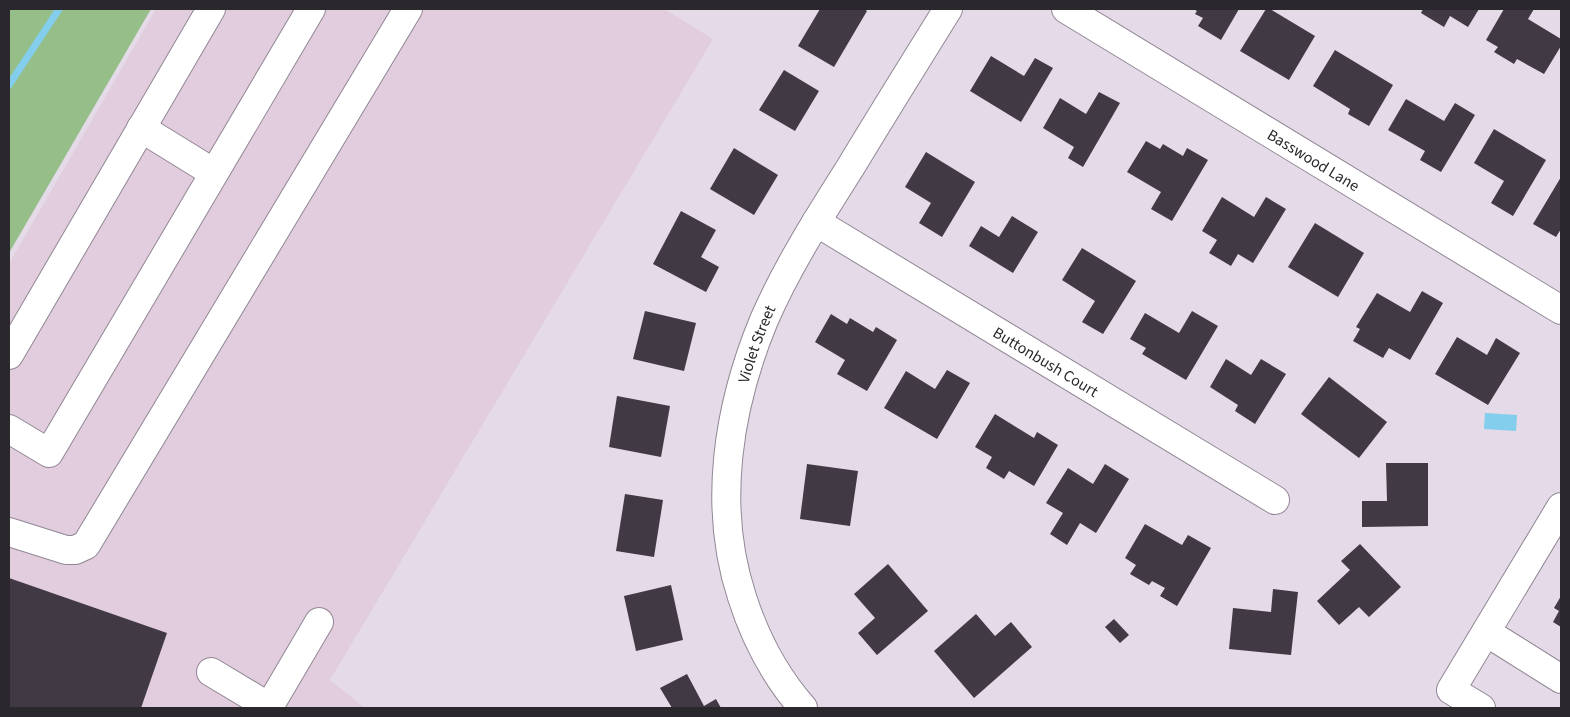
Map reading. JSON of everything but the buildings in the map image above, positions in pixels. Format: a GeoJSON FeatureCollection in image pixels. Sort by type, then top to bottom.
{"type":"FeatureCollection","features":[{"type":"Feature","properties":{"kind":"street"},"geometry":{"type":"LineString","coordinates":[[9,355],[211,9]]}},
{"type":"Feature","properties":{"kind":"street"},"geometry":{"type":"LineString","coordinates":[[9,429],[49,453],[311,9]]}},
{"type":"Feature","properties":{"kind":"street"},"geometry":{"type":"LineString","coordinates":[[9,532],[66,550],[75,550],[86,545],[408,9]]}},
{"type":"Feature","properties":{"kind":"street","name":"Violet Street"},"geometry":{"type":"LineString","coordinates":[[804,708],[788,691],[767,658],[748,618],[736,578],[729,543],[726,502],[727,459],[734,415],[747,366],[773,302],[786,276],[816,222],[948,9]]}},
{"type":"Feature","properties":{"kind":"street","name":"Basswood Lane"},"geometry":{"type":"LineString","coordinates":[[1066,9],[1561,310]]}},
{"type":"Feature","properties":{"kind":"street"},"geometry":{"type":"LineString","coordinates":[[141,128],[214,173]]}},
{"type":"Feature","properties":{"kind":"street","name":"Buttonbush Court"},"geometry":{"type":"LineString","coordinates":[[816,222],[1275,500]]}},
{"type":"Feature","properties":{"kind":"street"},"geometry":{"type":"LineString","coordinates":[[1481,708],[1451,690],[1561,507]]}},
{"type":"Feature","properties":{"kind":"street"},"geometry":{"type":"LineString","coordinates":[[211,672],[270,708],[319,622]]}},
{"type":"Feature","properties":{"kind":"street"},"geometry":{"type":"LineString","coordinates":[[1486,632],[1561,679]]}},
{"type":"Feature","properties":{"kind":"shaded area"},"geometry":{"type":"Polygon","coordinates":[[[156,9],[664,9],[713,39],[330,680],[365,708],[9,708],[9,264],[156,9]]]}},
{"type":"Feature","properties":{"kind":"green space"},"geometry":{"type":"Polygon","coordinates":[[[9,9],[151,9],[9,253],[9,9]]]}},
{"type":"Feature","properties":{"kind":"water"},"geometry":{"type":"Polygon","coordinates":[[[1485,413],[1517,415],[1516,431],[1484,429],[1485,413]]]}},
{"type":"Feature","properties":{"kind":"waterway"},"geometry":{"type":"LineString","coordinates":[[9,85],[59,9]]}}]}
